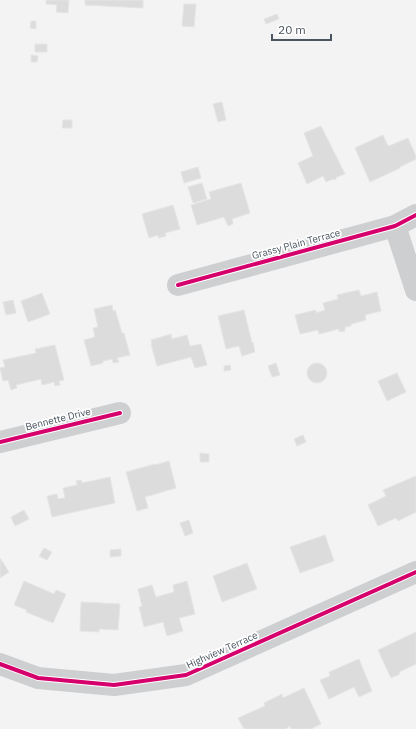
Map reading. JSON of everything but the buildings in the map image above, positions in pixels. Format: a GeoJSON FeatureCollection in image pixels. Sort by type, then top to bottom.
{"type":"FeatureCollection","features":[{"type":"Feature","properties":{"kind":"street","name":"Grassy Plain Terrace"},"geometry":{"type":"LineString","coordinates":[[178,285],[395,226],[416,215]]}},
{"type":"Feature","properties":{"kind":"street"},"geometry":{"type":"LineString","coordinates":[[395,226],[416,290]]}},
{"type":"Feature","properties":{"kind":"street","name":"Bennette Drive"},"geometry":{"type":"LineString","coordinates":[[0,442],[120,413]]}},
{"type":"Feature","properties":{"kind":"street","name":"Highview Terrace"},"geometry":{"type":"LineString","coordinates":[[0,664],[38,678],[114,685],[186,675],[416,572]]}},
{"type":"Feature","properties":{"kind":"cycle path"},"geometry":{"type":"LineString","coordinates":[[178,285],[395,226],[416,215]]}},
{"type":"Feature","properties":{"kind":"cycle path"},"geometry":{"type":"LineString","coordinates":[[0,442],[120,413]]}},
{"type":"Feature","properties":{"kind":"cycle path"},"geometry":{"type":"LineString","coordinates":[[0,664],[38,678],[114,685],[186,675],[416,572]]}}]}
